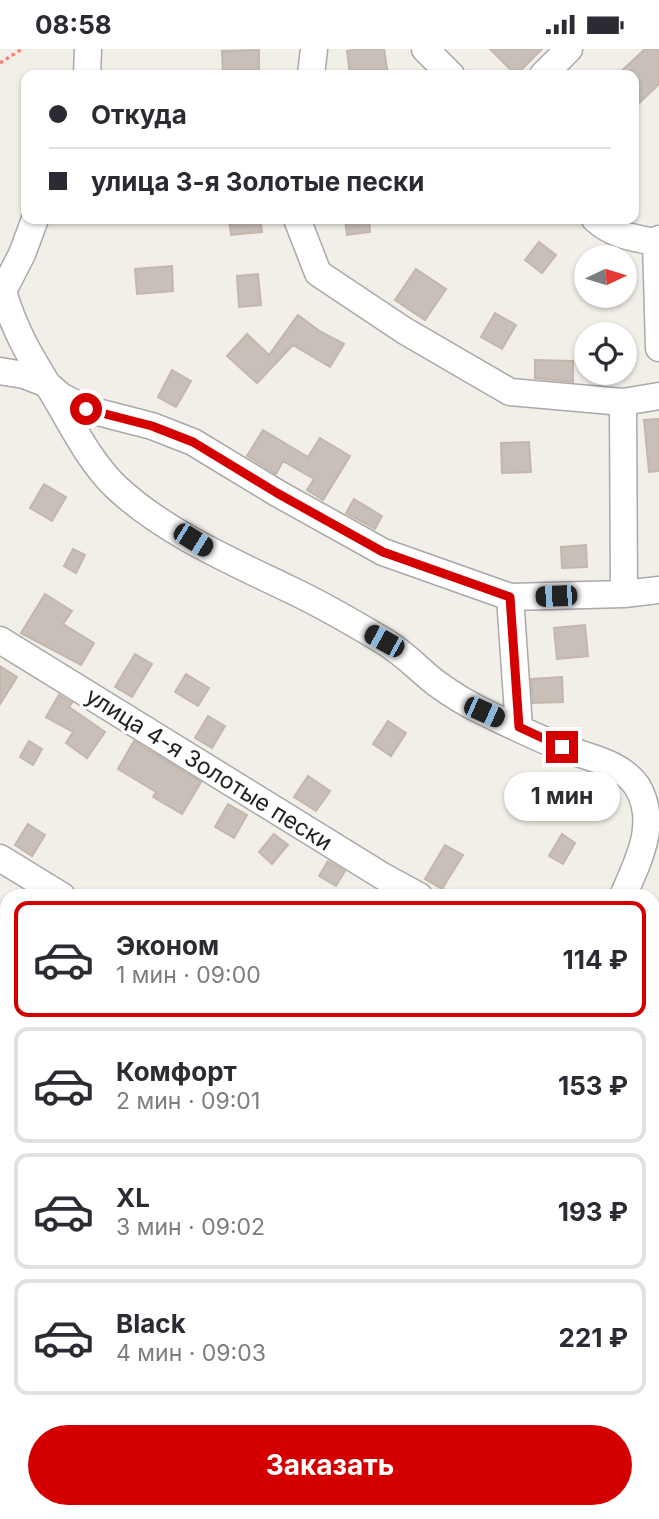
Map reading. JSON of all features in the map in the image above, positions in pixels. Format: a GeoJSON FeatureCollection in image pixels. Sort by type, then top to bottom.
{"type":"FeatureCollection","features":[{"type":"Feature","properties":{"kind":"street"},"geometry":{"type":"LineString","coordinates":[[87,70],[88,49]]}},
{"type":"Feature","properties":{"kind":"street"},"geometry":{"type":"LineString","coordinates":[[312,70],[314,49]]}},
{"type":"Feature","properties":{"kind":"street"},"geometry":{"type":"LineString","coordinates":[[425,49],[446,70]]}},
{"type":"Feature","properties":{"kind":"street"},"geometry":{"type":"LineString","coordinates":[[548,70],[569,49]]}},
{"type":"Feature","properties":{"kind":"street"},"geometry":{"type":"LineString","coordinates":[[33,224],[2,294],[31,359],[102,471],[136,505],[223,559],[302,595],[384,641],[445,688],[484,712],[622,771],[637,786],[645,802],[648,837],[626,889]]}},
{"type":"Feature","properties":{"kind":"street"},"geometry":{"type":"LineString","coordinates":[[300,224],[318,273],[405,331],[510,392],[623,402],[659,396]]}},
{"type":"Feature","properties":{"kind":"street"},"geometry":{"type":"LineString","coordinates":[[600,224],[630,238],[658,240],[659,348]]}},
{"type":"Feature","properties":{"kind":"street"},"geometry":{"type":"LineString","coordinates":[[0,371],[24,375],[47,384],[61,397],[86,409],[152,426],[193,442],[383,552],[510,597],[624,594],[659,590]]}},
{"type":"Feature","properties":{"kind":"street"},"geometry":{"type":"LineString","coordinates":[[623,402],[624,594]]}},
{"type":"Feature","properties":{"kind":"street"},"geometry":{"type":"LineString","coordinates":[[510,597],[519,727]]}},
{"type":"Feature","properties":{"kind":"street","name":"улица 4-я Золотые пески"},"geometry":{"type":"LineString","coordinates":[[0,640],[406,889]]}},
{"type":"Feature","properties":{"kind":"street"},"geometry":{"type":"LineString","coordinates":[[0,858],[51,889]]}},
{"type":"Feature","properties":{"kind":"path"},"geometry":{"type":"LineString","coordinates":[[0,63],[22,49]]}},
{"type":"Feature","properties":{"kind":"building"},"geometry":{"type":"Polygon","coordinates":[[[384,49],[387,70],[349,70],[347,51],[384,49]]]}},
{"type":"Feature","properties":{"kind":"building"},"geometry":{"type":"Polygon","coordinates":[[[490,49],[542,49],[521,70],[511,70],[490,49]]]}},
{"type":"Feature","properties":{"kind":"building"},"geometry":{"type":"Polygon","coordinates":[[[645,49],[659,49],[659,84],[639,103],[639,70],[622,70],[645,49]]]}},
{"type":"Feature","properties":{"kind":"building"},"geometry":{"type":"Polygon","coordinates":[[[259,50],[259,70],[223,70],[222,51],[259,50]]]}},
{"type":"Feature","properties":{"kind":"building"},"geometry":{"type":"Polygon","coordinates":[[[230,224],[261,224],[262,232],[231,235],[230,224]]]}},
{"type":"Feature","properties":{"kind":"building"},"geometry":{"type":"Polygon","coordinates":[[[346,224],[369,224],[370,232],[347,235],[346,224]]]}},
{"type":"Feature","properties":{"kind":"building"},"geometry":{"type":"Polygon","coordinates":[[[539,242],[556,255],[542,273],[525,260],[539,242]]]}},
{"type":"Feature","properties":{"kind":"building"},"geometry":{"type":"Polygon","coordinates":[[[172,266],[173,291],[137,294],[135,269],[172,266]]]}},
{"type":"Feature","properties":{"kind":"building"},"geometry":{"type":"Polygon","coordinates":[[[416,269],[446,289],[425,320],[395,300],[416,269]]]}},
{"type":"Feature","properties":{"kind":"building"},"geometry":{"type":"Polygon","coordinates":[[[258,274],[261,305],[239,307],[237,276],[258,274]]]}},
{"type":"Feature","properties":{"kind":"building"},"geometry":{"type":"Polygon","coordinates":[[[495,313],[516,325],[502,349],[481,337],[495,313]]]}},
{"type":"Feature","properties":{"kind":"building"},"geometry":{"type":"Polygon","coordinates":[[[298,315],[321,332],[344,344],[330,367],[293,345],[257,383],[227,356],[247,334],[269,355],[298,315]]]}},
{"type":"Feature","properties":{"kind":"building"},"geometry":{"type":"Polygon","coordinates":[[[535,360],[573,361],[573,382],[535,378],[535,360]]]}},
{"type":"Feature","properties":{"kind":"building"},"geometry":{"type":"Polygon","coordinates":[[[172,370],[191,381],[176,407],[158,397],[172,370]]]}},
{"type":"Feature","properties":{"kind":"building"},"geometry":{"type":"Polygon","coordinates":[[[659,419],[659,471],[649,472],[644,420],[659,419]]]}},
{"type":"Feature","properties":{"kind":"building"},"geometry":{"type":"Polygon","coordinates":[[[263,430],[308,457],[320,438],[350,456],[323,500],[307,490],[314,479],[283,461],[276,474],[247,456],[263,430]]]}},
{"type":"Feature","properties":{"kind":"building"},"geometry":{"type":"Polygon","coordinates":[[[529,442],[531,472],[502,473],[501,443],[529,442]]]}},
{"type":"Feature","properties":{"kind":"building"},"geometry":{"type":"Polygon","coordinates":[[[44,484],[66,497],[52,521],[30,508],[44,484]]]}},
{"type":"Feature","properties":{"kind":"building"},"geometry":{"type":"Polygon","coordinates":[[[354,499],[382,516],[375,529],[346,513],[354,499]]]}},
{"type":"Feature","properties":{"kind":"building"},"geometry":{"type":"Polygon","coordinates":[[[586,545],[587,567],[562,568],[561,547],[586,545]]]}},
{"type":"Feature","properties":{"kind":"building"},"geometry":{"type":"Polygon","coordinates":[[[73,549],[85,555],[76,573],[64,566],[73,549]]]}},
{"type":"Feature","properties":{"kind":"building"},"geometry":{"type":"Polygon","coordinates":[[[45,594],[72,611],[63,624],[94,643],[81,665],[21,633],[45,594]]]}},
{"type":"Feature","properties":{"kind":"building"},"geometry":{"type":"Polygon","coordinates":[[[585,625],[588,656],[557,659],[554,628],[585,625]]]}},
{"type":"Feature","properties":{"kind":"building"},"geometry":{"type":"Polygon","coordinates":[[[135,654],[152,664],[132,697],[115,687],[135,654]]]}},
{"type":"Feature","properties":{"kind":"building"},"geometry":{"type":"Polygon","coordinates":[[[0,666],[17,677],[0,704],[0,666]]]}},
{"type":"Feature","properties":{"kind":"building"},"geometry":{"type":"Polygon","coordinates":[[[186,674],[209,688],[198,706],[175,692],[186,674]]]}},
{"type":"Feature","properties":{"kind":"building"},"geometry":{"type":"Polygon","coordinates":[[[562,677],[563,702],[533,703],[531,679],[562,677]]]}},
{"type":"Feature","properties":{"kind":"building"},"geometry":{"type":"Polygon","coordinates":[[[59,695],[72,703],[69,707],[105,732],[87,758],[66,743],[73,732],[46,717],[59,695]]]}},
{"type":"Feature","properties":{"kind":"building"},"geometry":{"type":"Polygon","coordinates":[[[208,716],[225,726],[212,748],[195,738],[208,716]]]}},
{"type":"Feature","properties":{"kind":"building"},"geometry":{"type":"Polygon","coordinates":[[[388,721],[406,733],[391,756],[373,744],[388,721]]]}},
{"type":"Feature","properties":{"kind":"building"},"geometry":{"type":"Polygon","coordinates":[[[29,741],[42,749],[33,765],[20,757],[29,741]]]}},
{"type":"Feature","properties":{"kind":"building"},"geometry":{"type":"Polygon","coordinates":[[[134,741],[201,782],[182,814],[153,797],[156,792],[118,769],[134,741]]]}},
{"type":"Feature","properties":{"kind":"building"},"geometry":{"type":"Polygon","coordinates":[[[547,773],[564,784],[550,807],[533,796],[547,773]]]}},
{"type":"Feature","properties":{"kind":"building"},"geometry":{"type":"Polygon","coordinates":[[[308,776],[330,791],[316,811],[294,797],[308,776]]]}},
{"type":"Feature","properties":{"kind":"building"},"geometry":{"type":"Polygon","coordinates":[[[228,804],[247,815],[234,838],[215,827],[228,804]]]}},
{"type":"Feature","properties":{"kind":"building"},"geometry":{"type":"Polygon","coordinates":[[[28,824],[45,835],[32,856],[15,845],[28,824]]]}},
{"type":"Feature","properties":{"kind":"building"},"geometry":{"type":"Polygon","coordinates":[[[274,834],[288,845],[272,864],[259,852],[274,834]]]}},
{"type":"Feature","properties":{"kind":"building"},"geometry":{"type":"Polygon","coordinates":[[[562,834],[575,843],[563,864],[549,856],[562,834]]]}},
{"type":"Feature","properties":{"kind":"building"},"geometry":{"type":"Polygon","coordinates":[[[445,845],[463,855],[442,889],[425,879],[445,845]]]}},
{"type":"Feature","properties":{"kind":"building"},"geometry":{"type":"Polygon","coordinates":[[[328,861],[345,871],[336,886],[319,876],[328,861]]]}},
{"type":"Feature","properties":{"kind":"route"},"geometry":{"type":"LineString","coordinates":[[86,409],[152,426],[193,442],[383,552],[510,597],[519,727],[562,747]]}}]}
